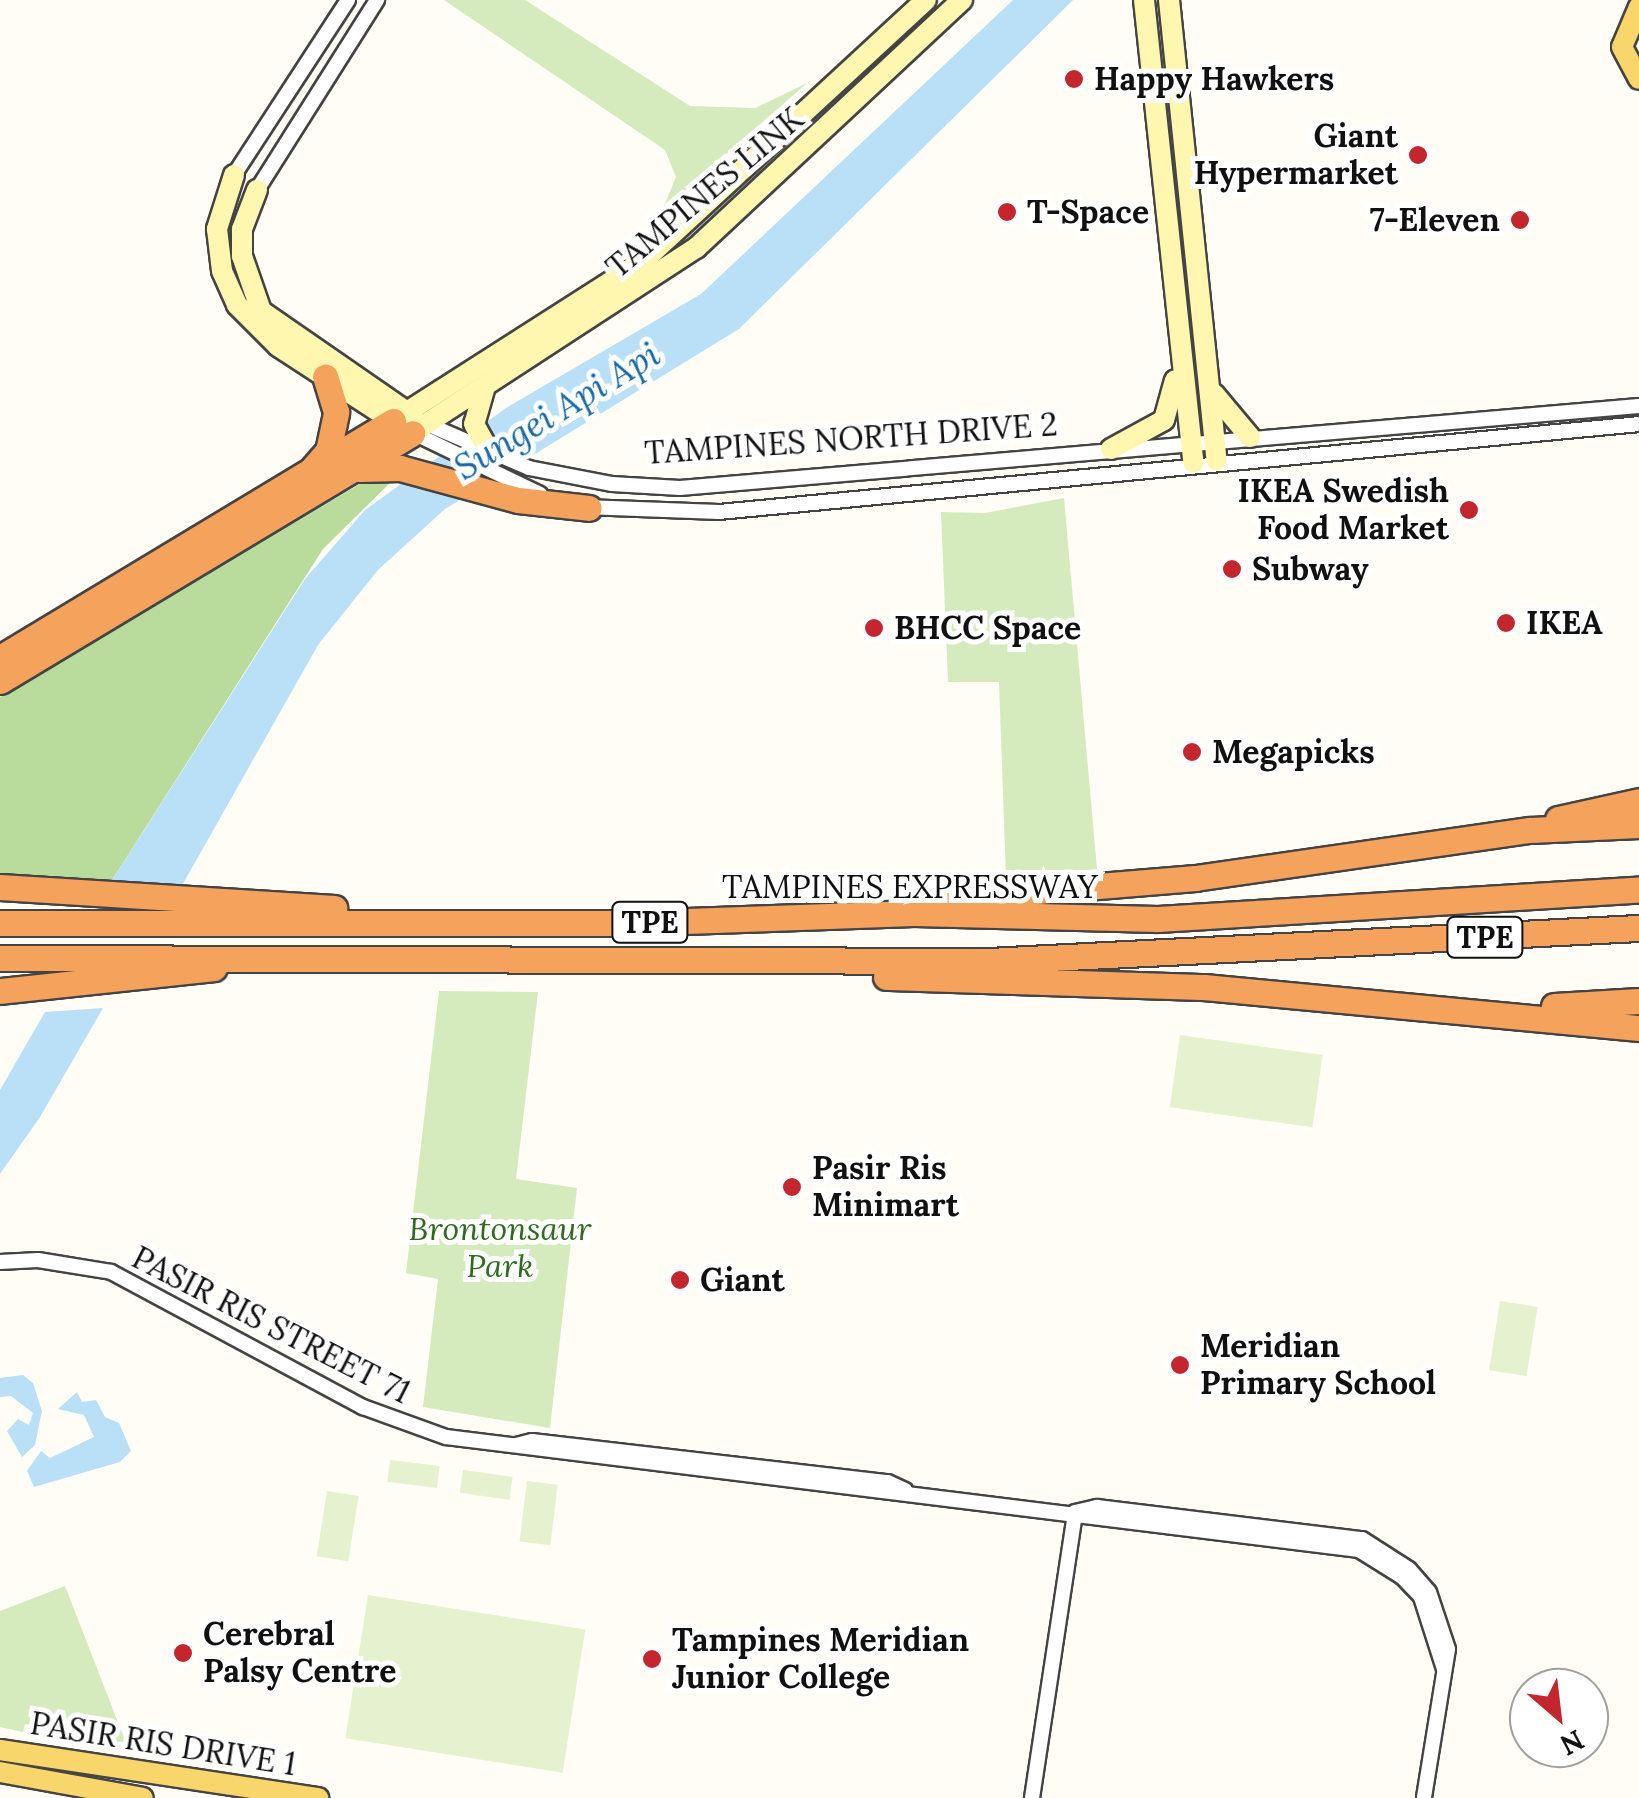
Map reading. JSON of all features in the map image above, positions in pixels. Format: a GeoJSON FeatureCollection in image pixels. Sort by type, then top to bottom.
{"type":"FeatureCollection","features":[{"type":"Feature","properties":{"kind":"highway"},"geometry":{"type":"LineString","coordinates":[[310,472],[328,450],[336,412],[325,377]]}},
{"type":"Feature","properties":{"kind":"highway"},"geometry":{"type":"LineString","coordinates":[[0,681],[352,470],[414,428]]}},
{"type":"Feature","properties":{"kind":"highway"},"geometry":{"type":"LineString","coordinates":[[0,658],[310,472],[414,428]]}},
{"type":"Feature","properties":{"kind":"highway"},"geometry":{"type":"LineString","coordinates":[[352,470],[400,468],[590,508]]}},
{"type":"Feature","properties":{"kind":"highway"},"geometry":{"type":"LineString","coordinates":[[1530,830],[1639,801]]}},
{"type":"Feature","properties":{"kind":"highway"},"geometry":{"type":"LineString","coordinates":[[914,913],[958,898],[1195,878],[1530,830],[1639,826]]}},
{"type":"Feature","properties":{"kind":"highway"},"geometry":{"type":"LineString","coordinates":[[0,887],[554,922]]}},
{"type":"Feature","properties":{"kind":"highway","name":"TAMPINES EXPRESSWAY"},"geometry":{"type":"LineString","coordinates":[[0,923],[554,922],[914,913],[1158,919],[1639,890]]}},
{"type":"Feature","properties":{"kind":"highway","name":"TPE"},"geometry":{"type":"LineString","coordinates":[[0,958],[990,961],[1639,928]]}},
{"type":"Feature","properties":{"kind":"highway"},"geometry":{"type":"LineString","coordinates":[[0,992],[168,976],[279,956]]}},
{"type":"Feature","properties":{"kind":"highway"},"geometry":{"type":"LineString","coordinates":[[630,957],[876,977],[1204,987],[1439,1005],[1639,1028]]}},
{"type":"Feature","properties":{"kind":"highway"},"geometry":{"type":"LineString","coordinates":[[1439,1005],[1639,1001]]}},
{"type":"Feature","properties":{"kind":"main road"},"geometry":{"type":"LineString","coordinates":[[1639,7],[1622,47],[1639,79]]}},
{"type":"Feature","properties":{"kind":"main road","name":"PASIR RIS DRIVE 1"},"geometry":{"type":"LineString","coordinates":[[0,1750],[318,1798]]}},
{"type":"Feature","properties":{"kind":"main road","name":"PASIR RIS DRIVE 1"},"geometry":{"type":"LineString","coordinates":[[0,1772],[142,1798]]}},
{"type":"Feature","properties":{"kind":"street"},"geometry":{"type":"LineString","coordinates":[[234,176],[348,0]]}},
{"type":"Feature","properties":{"kind":"street"},"geometry":{"type":"LineString","coordinates":[[258,190],[377,0]]}},
{"type":"Feature","properties":{"kind":"street","name":"TAMPINES LINK"},"geometry":{"type":"LineString","coordinates":[[414,428],[643,261],[926,0]]}},
{"type":"Feature","properties":{"kind":"street","name":"TAMPINES LINK"},"geometry":{"type":"LineString","coordinates":[[414,428],[484,390],[696,248],[962,0]]}},
{"type":"Feature","properties":{"kind":"street"},"geometry":{"type":"LineString","coordinates":[[1144,0],[1178,352],[1192,452]]}},
{"type":"Feature","properties":{"kind":"street"},"geometry":{"type":"LineString","coordinates":[[1170,0],[1216,450]]}},
{"type":"Feature","properties":{"kind":"street"},"geometry":{"type":"LineString","coordinates":[[1150,45],[1177,52]]}},
{"type":"Feature","properties":{"kind":"street","name":"TAMPINES NORTH DRIVE 2"},"geometry":{"type":"LineString","coordinates":[[234,176],[218,229],[222,271],[244,314],[278,346],[414,428],[529,468],[612,484],[680,488],[1111,449],[1192,452]]}},
{"type":"Feature","properties":{"kind":"street","name":"TAMPINES NORTH DRIVE 2"},"geometry":{"type":"LineString","coordinates":[[258,190],[242,229],[242,256],[261,311],[414,428],[498,486]]}},
{"type":"Feature","properties":{"kind":"street"},"geometry":{"type":"LineString","coordinates":[[643,261],[663,263],[696,248]]}},
{"type":"Feature","properties":{"kind":"street"},"geometry":{"type":"LineString","coordinates":[[1111,449],[1164,420],[1174,399],[1178,352]]}},
{"type":"Feature","properties":{"kind":"street"},"geometry":{"type":"LineString","coordinates":[[1212,388],[1250,437]]}},
{"type":"Feature","properties":{"kind":"street"},"geometry":{"type":"LineString","coordinates":[[484,390],[474,424],[492,456]]}},
{"type":"Feature","properties":{"kind":"street","name":"TAMPINES NORTH DRIVE 2"},"geometry":{"type":"LineString","coordinates":[[1216,450],[1250,437],[1639,406]]}},
{"type":"Feature","properties":{"kind":"street","name":"TAMPINES NORTH DRIVE 2"},"geometry":{"type":"LineString","coordinates":[[590,508],[719,512],[1192,452],[1639,424]]}},
{"type":"Feature","properties":{"kind":"street","name":"PASIR RIS STREET 71"},"geometry":{"type":"LineString","coordinates":[[0,1262],[38,1260],[111,1272],[406,1426],[516,1446],[1074,1512],[1097,1507],[1362,1539],[1409,1569],[1430,1592],[1448,1650],[1424,1798]]}},
{"type":"Feature","properties":{"kind":"street"},"geometry":{"type":"LineString","coordinates":[[1032,1798],[1074,1512]]}},
{"type":"Feature","properties":{"kind":"green space"},"geometry":{"type":"Polygon","coordinates":[[[444,0],[525,0],[690,106],[755,108],[807,83],[662,211],[676,177],[665,150],[444,0]]]}},
{"type":"Feature","properties":{"kind":"green space"},"geometry":{"type":"Polygon","coordinates":[[[370,478],[395,478],[323,549],[109,885],[0,878],[0,697],[370,478]]]}},
{"type":"Feature","properties":{"kind":"green space"},"geometry":{"type":"Polygon","coordinates":[[[1064,498],[1097,869],[1006,878],[999,682],[948,682],[941,512],[985,513],[1064,498]]]}},
{"type":"Feature","properties":{"kind":"green space","name":"Brontonsaur Park"},"geometry":{"type":"Polygon","coordinates":[[[439,991],[538,992],[516,1179],[577,1188],[550,1428],[423,1407],[438,1279],[406,1273],[439,991]]]}},
{"type":"Feature","properties":{"kind":"green space"},"geometry":{"type":"Polygon","coordinates":[[[1180,1035],[1323,1055],[1312,1127],[1170,1107],[1180,1035]]]}},
{"type":"Feature","properties":{"kind":"green space"},"geometry":{"type":"Polygon","coordinates":[[[1500,1301],[1538,1307],[1527,1376],[1489,1370],[1500,1301]]]}},
{"type":"Feature","properties":{"kind":"green space"},"geometry":{"type":"Polygon","coordinates":[[[390,1460],[440,1466],[437,1488],[387,1482],[390,1460]]]}},
{"type":"Feature","properties":{"kind":"green space"},"geometry":{"type":"Polygon","coordinates":[[[463,1470],[513,1477],[509,1500],[460,1493],[463,1470]]]}},
{"type":"Feature","properties":{"kind":"green space"},"geometry":{"type":"Polygon","coordinates":[[[527,1481],[558,1485],[550,1545],[520,1542],[527,1481]]]}},
{"type":"Feature","properties":{"kind":"green space"},"geometry":{"type":"Polygon","coordinates":[[[327,1491],[359,1496],[348,1561],[317,1556],[327,1491]]]}},
{"type":"Feature","properties":{"kind":"green space"},"geometry":{"type":"Polygon","coordinates":[[[65,1586],[128,1748],[53,1737],[53,1729],[25,1724],[23,1732],[0,1727],[0,1611],[65,1586]]]}},
{"type":"Feature","properties":{"kind":"green space"},"geometry":{"type":"Polygon","coordinates":[[[368,1595],[585,1629],[563,1773],[345,1738],[368,1595]]]}},
{"type":"Feature","properties":{"kind":"water","name":"Sungei Api Api"},"geometry":{"type":"Polygon","coordinates":[[[1013,0],[1073,0],[739,329],[445,509],[378,570],[318,645],[180,889],[109,885],[305,579],[365,510],[506,408],[701,294],[1013,0]]]}},
{"type":"Feature","properties":{"kind":"water"},"geometry":{"type":"Polygon","coordinates":[[[103,1008],[40,1117],[0,1174],[0,1090],[45,1012],[103,1008]]]}},
{"type":"Feature","properties":{"kind":"water"},"geometry":{"type":"Polygon","coordinates":[[[23,1375],[33,1383],[42,1411],[35,1445],[22,1457],[7,1431],[18,1419],[29,1425],[33,1413],[11,1396],[0,1397],[0,1378],[23,1375]]]}},
{"type":"Feature","properties":{"kind":"water"},"geometry":{"type":"Polygon","coordinates":[[[77,1392],[82,1402],[96,1400],[105,1417],[119,1423],[131,1451],[120,1462],[34,1487],[27,1471],[41,1451],[50,1458],[94,1437],[84,1415],[58,1409],[77,1392]]]}},
{"type":"Feature","properties":{"kind":"place","name":"Happy Hawkers"},"geometry":{"type":"Point","coordinates":[1074,79]}},
{"type":"Feature","properties":{"kind":"place","name":"Giant Hypermarket"},"geometry":{"type":"Point","coordinates":[1418,155]}},
{"type":"Feature","properties":{"kind":"place","name":"T-Space"},"geometry":{"type":"Point","coordinates":[1007,212]}},
{"type":"Feature","properties":{"kind":"place","name":"7-Eleven"},"geometry":{"type":"Point","coordinates":[1520,220]}},
{"type":"Feature","properties":{"kind":"place","name":"IKEA Swedish Food Market"},"geometry":{"type":"Point","coordinates":[1469,510]}},
{"type":"Feature","properties":{"kind":"place","name":"Subway"},"geometry":{"type":"Point","coordinates":[1232,569]}},
{"type":"Feature","properties":{"kind":"place","name":"IKEA"},"geometry":{"type":"Point","coordinates":[1506,623]}},
{"type":"Feature","properties":{"kind":"place","name":"BHCC Space"},"geometry":{"type":"Point","coordinates":[874,628]}},
{"type":"Feature","properties":{"kind":"place","name":"Megapicks"},"geometry":{"type":"Point","coordinates":[1192,752]}},
{"type":"Feature","properties":{"kind":"place","name":"Pasir Ris Minimart"},"geometry":{"type":"Point","coordinates":[792,1187]}},
{"type":"Feature","properties":{"kind":"place","name":"Giant"},"geometry":{"type":"Point","coordinates":[680,1280]}},
{"type":"Feature","properties":{"kind":"place","name":"Meridian Primary School"},"geometry":{"type":"Point","coordinates":[1180,1365]}},
{"type":"Feature","properties":{"kind":"place","name":"Cerebral Palsy Centre"},"geometry":{"type":"Point","coordinates":[183,1653]}},
{"type":"Feature","properties":{"kind":"place","name":"Tampines Meridian Junior College"},"geometry":{"type":"Point","coordinates":[652,1659]}}]}
